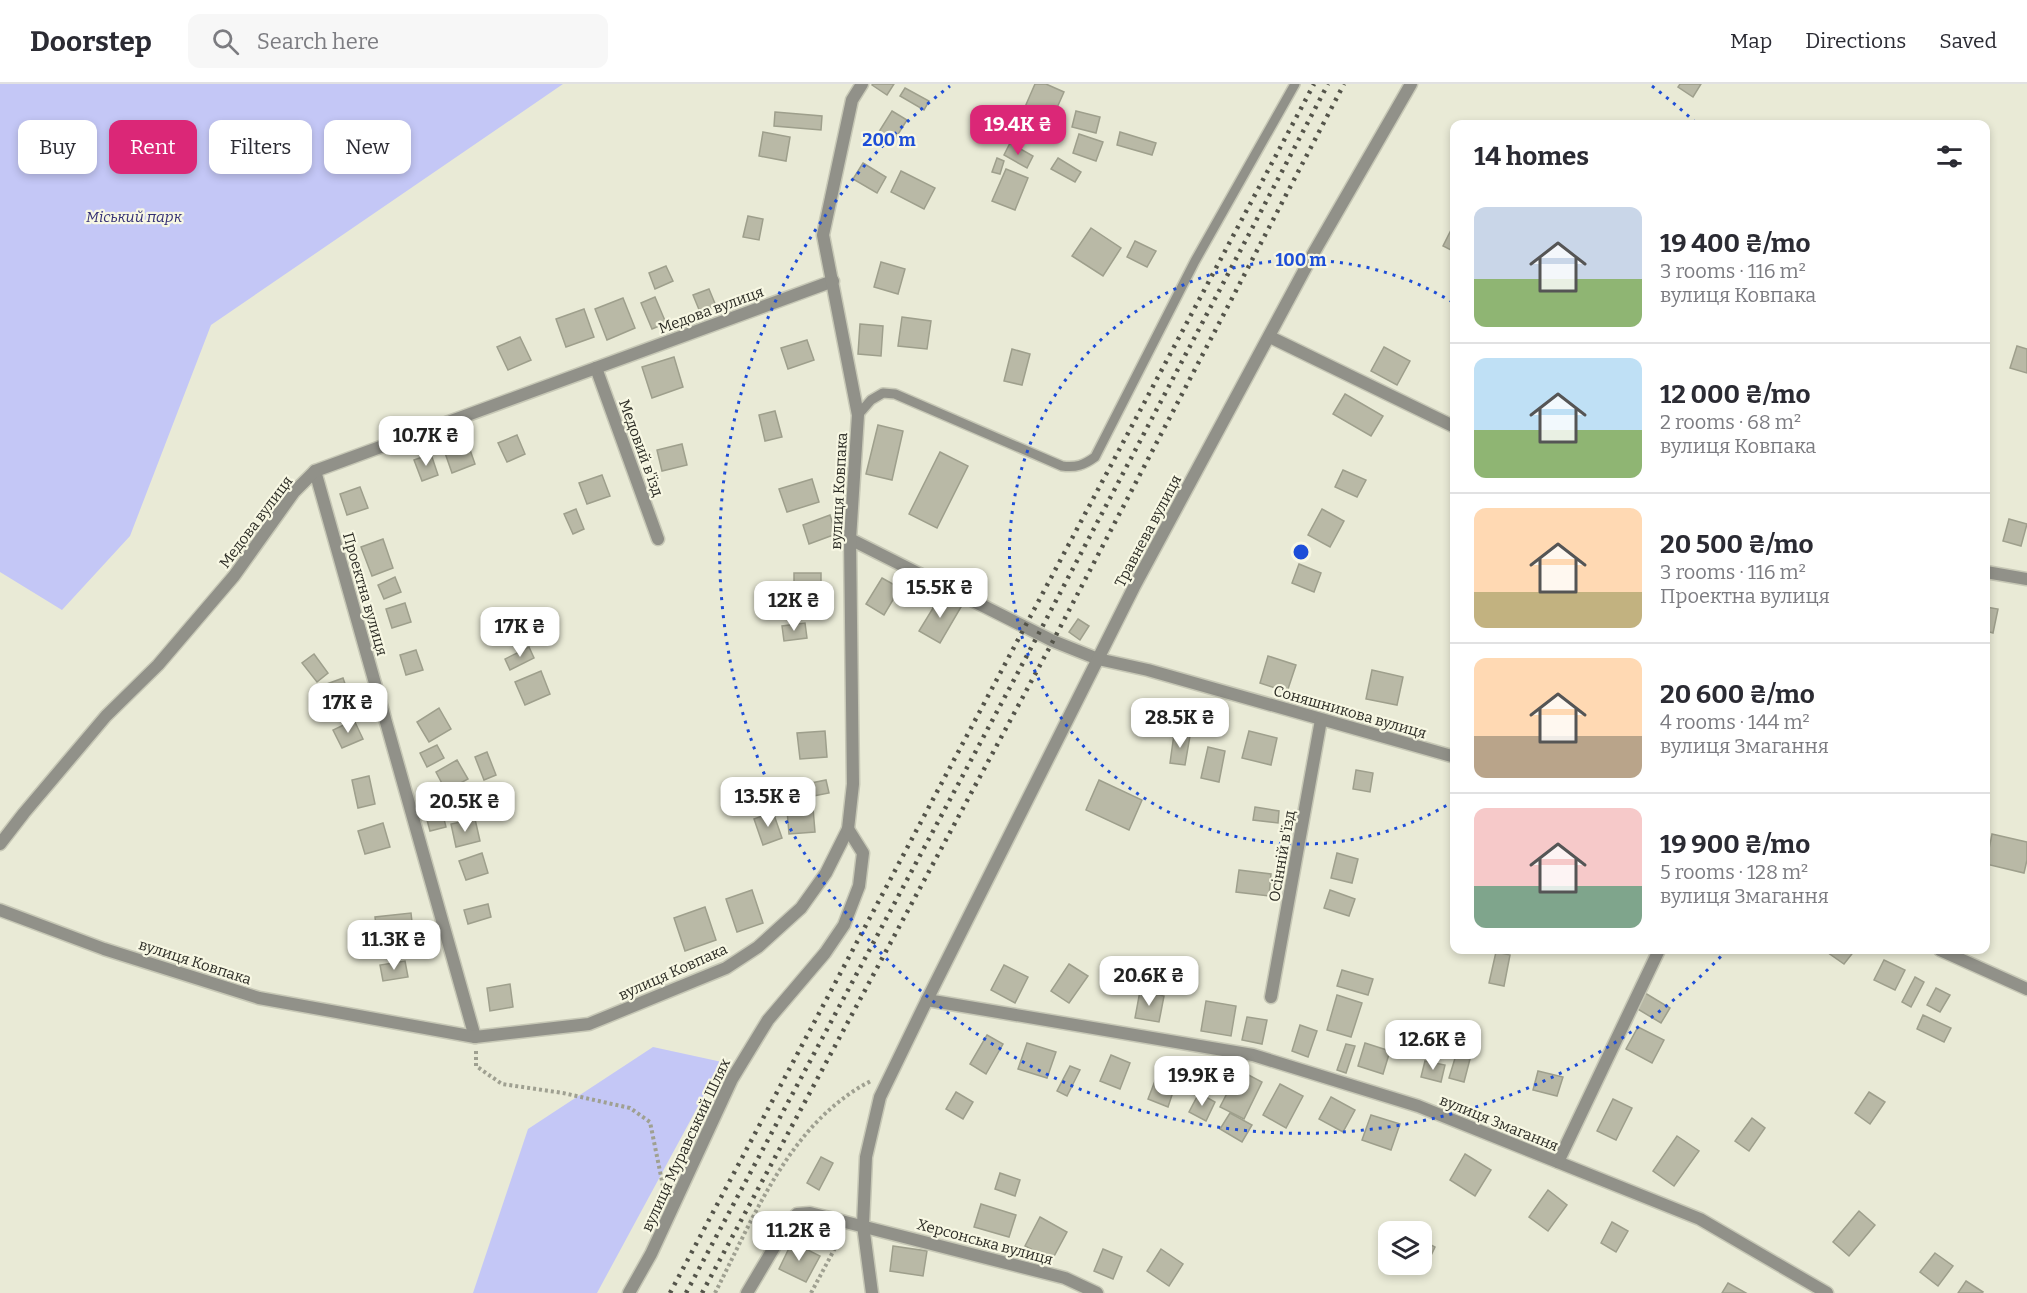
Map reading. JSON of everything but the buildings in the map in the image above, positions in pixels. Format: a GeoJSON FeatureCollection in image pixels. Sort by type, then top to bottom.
{"type":"FeatureCollection","features":[{"type":"Feature","properties":{"kind":"street","name":"вулиця Ковпака"},"geometry":{"type":"LineString","coordinates":[[0,910],[104,949],[259,998],[475,1037],[589,1024],[726,968],[758,947],[801,908],[826,873],[848,829],[853,784],[850,539],[858,415],[823,235],[852,100],[862,84]]}},
{"type":"Feature","properties":{"kind":"street","name":"Травнева вулиця"},"geometry":{"type":"LineString","coordinates":[[872,1293],[863,1225],[866,1157],[880,1097],[1139,578],[1313,255],[1411,84]]}},
{"type":"Feature","properties":{"kind":"street","name":"Медова вулиця"},"geometry":{"type":"LineString","coordinates":[[0,844],[106,716],[158,665],[234,576],[294,492],[315,471],[833,281]]}},
{"type":"Feature","properties":{"kind":"street"},"geometry":{"type":"LineString","coordinates":[[1270,337],[1450,425]]}},
{"type":"Feature","properties":{"kind":"street","name":"Медовий в'їзд"},"geometry":{"type":"LineString","coordinates":[[596,368],[658,539]]}},
{"type":"Feature","properties":{"kind":"street","name":"Проектна вулиця"},"geometry":{"type":"LineString","coordinates":[[315,471],[475,1037]]}},
{"type":"Feature","properties":{"kind":"street","name":"Соняшникова вулиця"},"geometry":{"type":"LineString","coordinates":[[850,539],[1053,641],[1098,660],[1148,670],[1450,756]]}},
{"type":"Feature","properties":{"kind":"street"},"geometry":{"type":"LineString","coordinates":[[1990,574],[2027,579]]}},
{"type":"Feature","properties":{"kind":"street","name":"Осінній в'їзд"},"geometry":{"type":"LineString","coordinates":[[1271,997],[1321,720]]}},
{"type":"Feature","properties":{"kind":"street","name":"вулиця Муравський Шлях"},"geometry":{"type":"LineString","coordinates":[[629,1293],[651,1254],[732,1079],[768,1020],[825,952],[844,925],[859,885],[863,853],[848,829]]}},
{"type":"Feature","properties":{"kind":"street"},"geometry":{"type":"LineString","coordinates":[[1557,1162],[1657,954]]}},
{"type":"Feature","properties":{"kind":"street"},"geometry":{"type":"LineString","coordinates":[[1949,954],[2027,989]]}},
{"type":"Feature","properties":{"kind":"street","name":"вулиця Змагання"},"geometry":{"type":"LineString","coordinates":[[927,1000],[1252,1055],[1418,1106],[1700,1219],[1827,1293]]}},
{"type":"Feature","properties":{"kind":"street","name":"Херсонська вулиця"},"geometry":{"type":"LineString","coordinates":[[747,1293],[788,1224],[797,1214],[810,1213],[1065,1278],[1097,1293]]}},
{"type":"Feature","properties":{"kind":"lane"},"geometry":{"type":"LineString","coordinates":[[858,415],[872,400],[883,393],[895,394],[1062,466],[1074,468],[1095,458],[1195,261],[1295,84]]}},
{"type":"Feature","properties":{"kind":"path"},"geometry":{"type":"LineString","coordinates":[[475,1037],[477,1066],[502,1084],[563,1093],[630,1108],[650,1122],[669,1216]]}},
{"type":"Feature","properties":{"kind":"path"},"geometry":{"type":"LineString","coordinates":[[715,1293],[770,1186],[814,1126],[852,1091],[893,1070]]}},
{"type":"Feature","properties":{"kind":"path"},"geometry":{"type":"LineString","coordinates":[[811,1293],[849,1222]]}},
{"type":"Feature","properties":{"kind":"green space","name":"Міський парк"},"geometry":{"type":"Polygon","coordinates":[[[0,84],[563,84],[211,325],[130,536],[62,610],[0,572],[0,84]]]}},
{"type":"Feature","properties":{"kind":"green space"},"geometry":{"type":"Polygon","coordinates":[[[653,1047],[722,1062],[597,1293],[473,1293],[528,1129],[653,1047]]]}},
{"type":"Feature","properties":{"kind":"railway"},"geometry":{"type":"LineString","coordinates":[[670,1293],[1314,84]]}},
{"type":"Feature","properties":{"kind":"railway"},"geometry":{"type":"LineString","coordinates":[[686,1293],[1039,633],[1328,84]]}},
{"type":"Feature","properties":{"kind":"railway"},"geometry":{"type":"LineString","coordinates":[[702,1293],[1053,641],[1344,84]]}}]}
